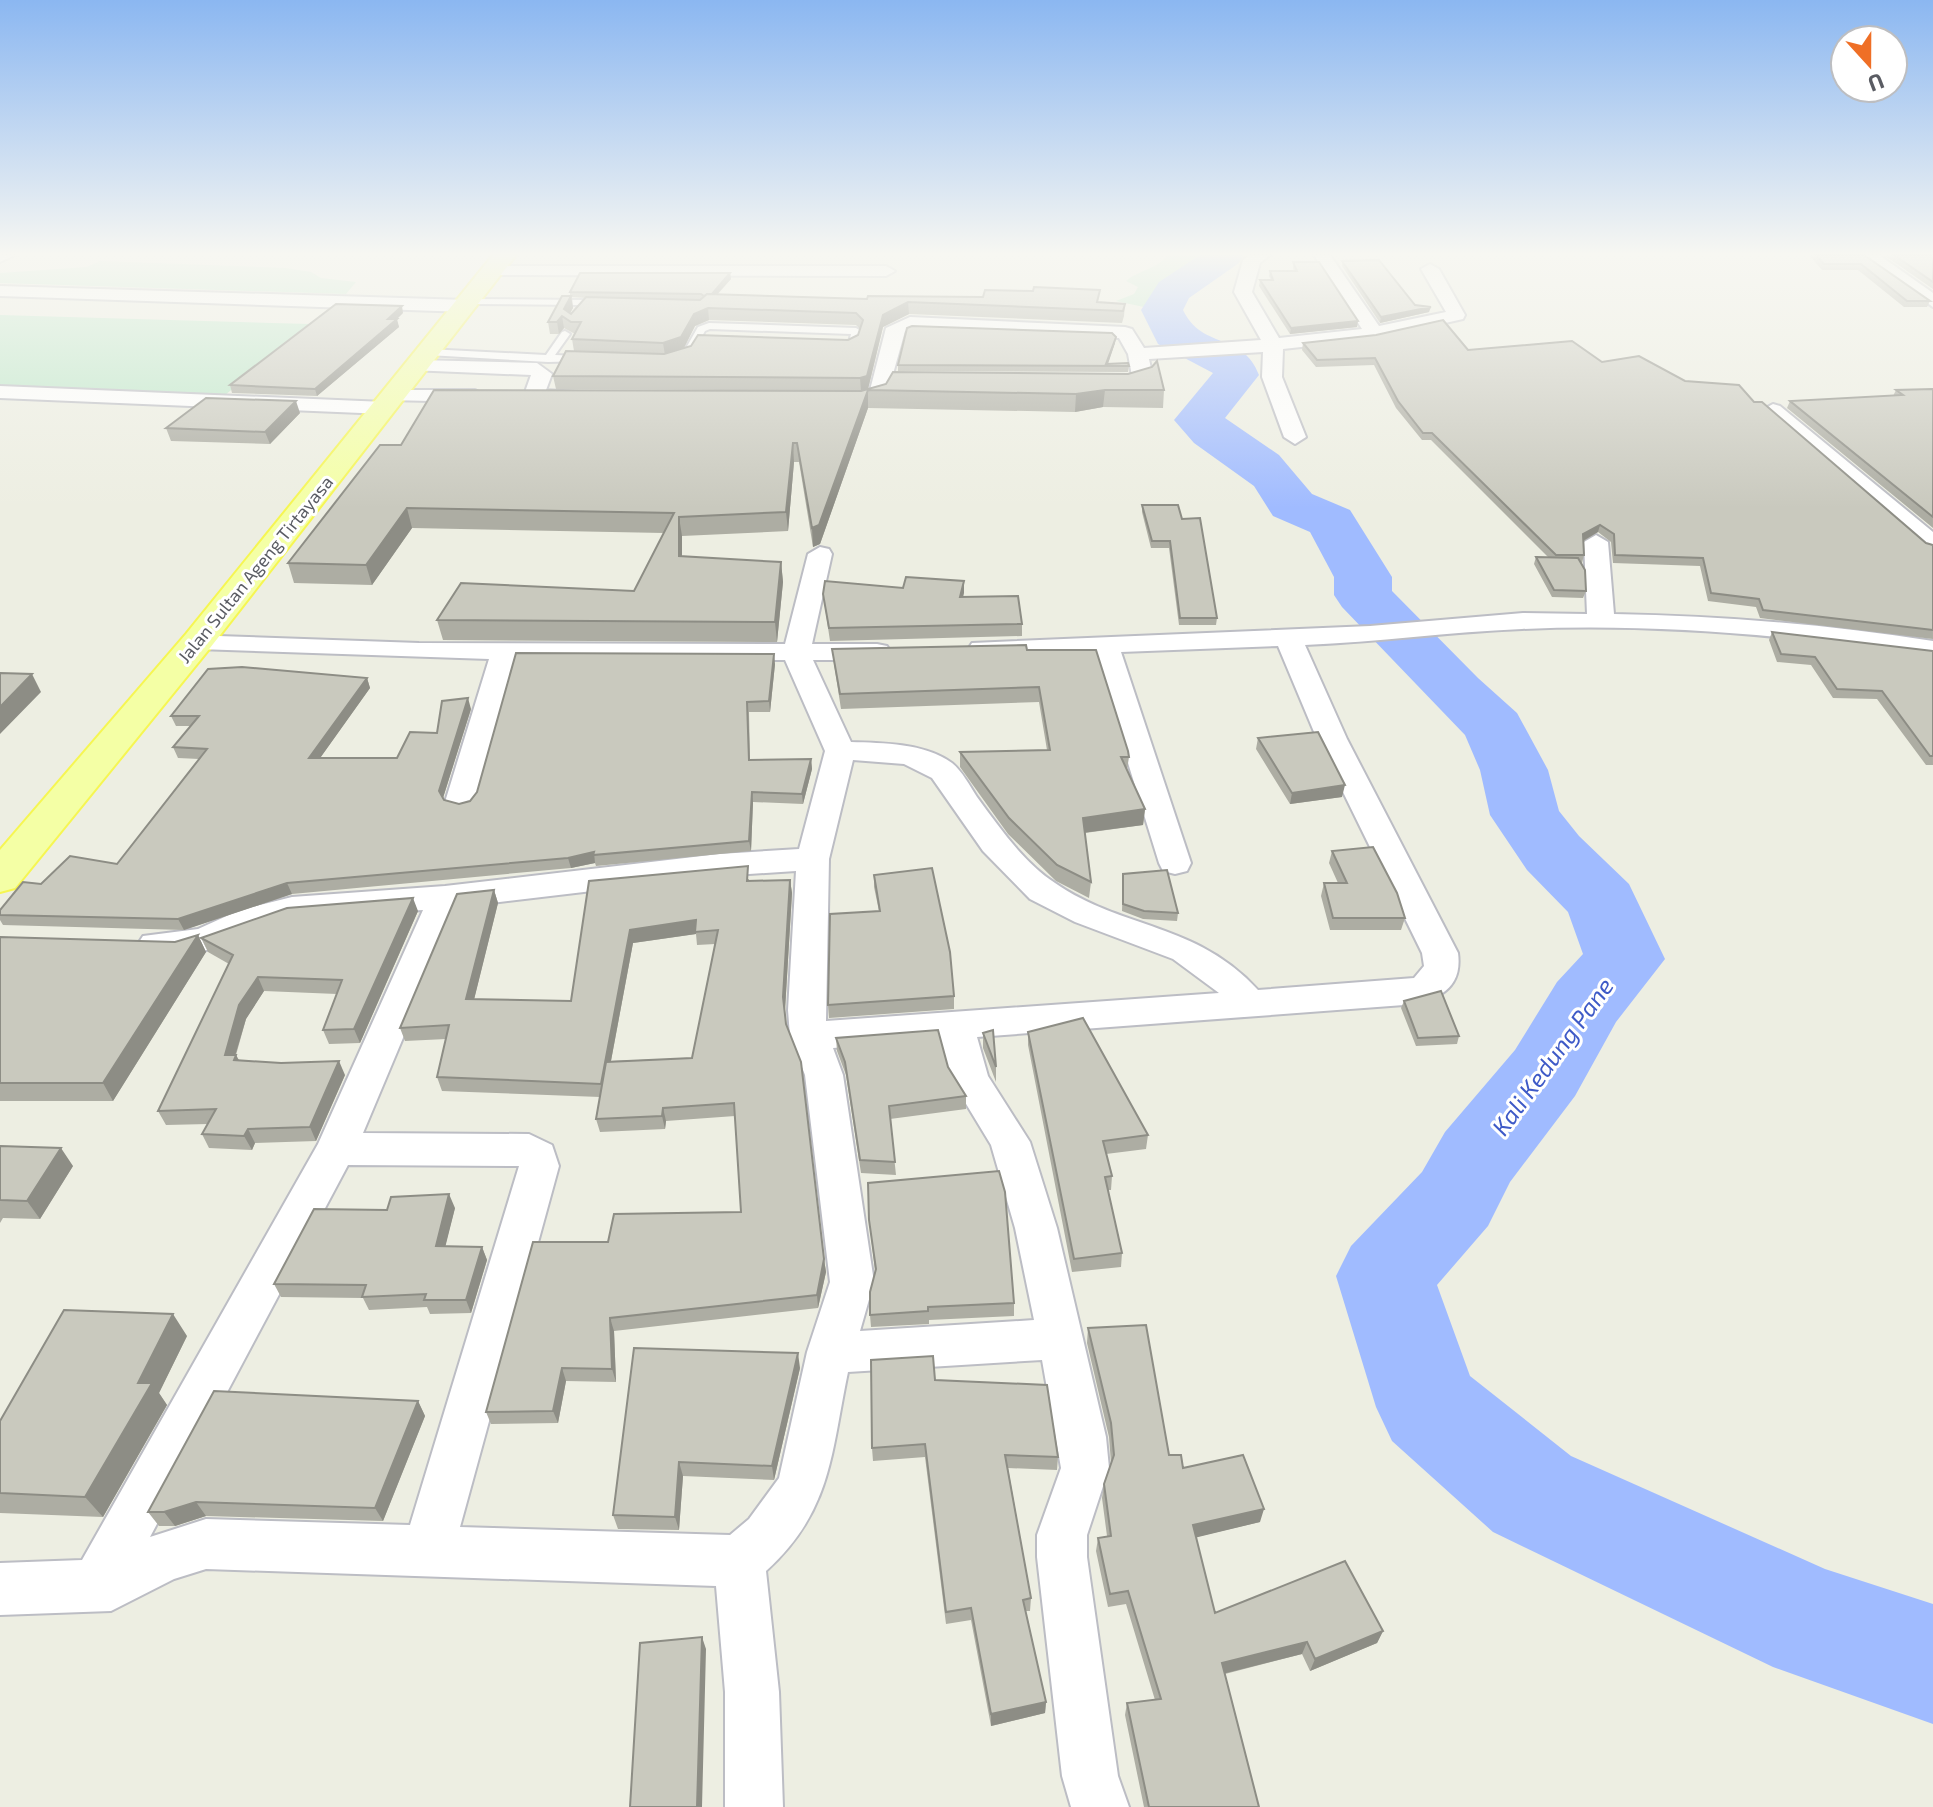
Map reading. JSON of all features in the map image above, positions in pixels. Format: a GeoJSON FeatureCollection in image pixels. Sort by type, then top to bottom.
{"type":"FeatureCollection","features":[{"type":"Feature","properties":{"kind":"main road","name":"Jalan Sultan Ageng Tirtayasa"},"geometry":{"type":"LineString","coordinates":[[0,878],[198,641],[381,403],[436,339]]}},
{"type":"Feature","properties":{"kind":"street"},"geometry":{"type":"LineString","coordinates":[[831,400],[871,399],[879,395],[890,380],[895,339]]}},
{"type":"Feature","properties":{"kind":"street"},"geometry":{"type":"LineString","coordinates":[[1131,339],[1146,354],[1236,349],[1316,339]]}},
{"type":"Feature","properties":{"kind":"street"},"geometry":{"type":"LineString","coordinates":[[1270,339],[1273,344],[1272,377],[1295,437]]}},
{"type":"Feature","properties":{"kind":"street"},"geometry":{"type":"LineString","coordinates":[[1079,382],[1138,382],[1143,378],[1146,354]]}},
{"type":"Feature","properties":{"kind":"street"},"geometry":{"type":"LineString","coordinates":[[422,359],[537,369],[542,374],[535,392],[539,396]]}},
{"type":"Feature","properties":{"kind":"street"},"geometry":{"type":"LineString","coordinates":[[0,392],[332,404],[503,396],[595,398]]}},
{"type":"Feature","properties":{"kind":"street"},"geometry":{"type":"LineString","coordinates":[[1773,410],[1933,544]]}},
{"type":"Feature","properties":{"kind":"street"},"geometry":{"type":"LineString","coordinates":[[1896,511],[1933,512]]}},
{"type":"Feature","properties":{"kind":"street"},"geometry":{"type":"LineString","coordinates":[[1596,542],[1601,622]]}},
{"type":"Feature","properties":{"kind":"street"},"geometry":{"type":"LineString","coordinates":[[0,1589],[95,1588],[128,1577],[164,1557],[206,1544],[739,1561],[770,1537],[790,1512],[814,1450],[830,1353],[852,1298],[824,1075],[809,1036],[806,1010],[813,859],[840,751],[796,653],[820,554]]}},
{"type":"Feature","properties":{"kind":"street"},"geometry":{"type":"LineString","coordinates":[[951,650],[1106,647],[1370,634],[1523,621],[1713,624],[1864,638],[1933,649]]}},
{"type":"Feature","properties":{"kind":"street"},"geometry":{"type":"LineString","coordinates":[[809,1036],[1250,1004],[1431,986],[1440,978],[1443,967],[1440,953],[1332,739],[1288,638]]}},
{"type":"Feature","properties":{"kind":"street"},"geometry":{"type":"LineString","coordinates":[[198,641],[419,651],[904,651]]}},
{"type":"Feature","properties":{"kind":"street"},"geometry":{"type":"LineString","coordinates":[[1106,647],[1175,863]]}},
{"type":"Feature","properties":{"kind":"street"},"geometry":{"type":"LineString","coordinates":[[461,802],[505,651]]}},
{"type":"Feature","properties":{"kind":"street"},"geometry":{"type":"LineString","coordinates":[[840,751],[912,757],[932,763],[943,771],[1011,861],[1034,885],[1059,902],[1187,949],[1230,979],[1250,1004]]}},
{"type":"Feature","properties":{"kind":"street"},"geometry":{"type":"LineString","coordinates":[[124,944],[204,941],[252,918],[292,908],[445,897],[719,865],[813,859]]}},
{"type":"Feature","properties":{"kind":"street"},"geometry":{"type":"LineString","coordinates":[[95,1588],[336,1149],[386,1040],[445,897]]}},
{"type":"Feature","properties":{"kind":"street"},"geometry":{"type":"LineString","coordinates":[[955,1026],[970,1079],[1010,1142],[1036,1228],[1082,1437],[1085,1468],[1062,1535],[1062,1557],[1090,1776],[1100,1807]]}},
{"type":"Feature","properties":{"kind":"street"},"geometry":{"type":"LineString","coordinates":[[336,1149],[529,1150],[538,1156],[539,1166],[526,1219],[427,1552]]}},
{"type":"Feature","properties":{"kind":"street"},"geometry":{"type":"LineString","coordinates":[[830,1353],[1060,1339]]}},
{"type":"Feature","properties":{"kind":"street"},"geometry":{"type":"LineString","coordinates":[[739,1561],[752,1692],[754,1807]]}},
{"type":"Feature","properties":{"kind":"lane"},"geometry":{"type":"LineString","coordinates":[[548,359],[561,339]]}},
{"type":"Feature","properties":{"kind":"lane"},"geometry":{"type":"LineString","coordinates":[[827,345],[853,344],[854,339]]}},
{"type":"Feature","properties":{"kind":"lane"},"geometry":{"type":"LineString","coordinates":[[678,359],[689,354],[695,341],[710,341]]}},
{"type":"Feature","properties":{"kind":"lane"},"geometry":{"type":"LineString","coordinates":[[422,359],[592,360]]}},
{"type":"Feature","properties":{"kind":"green space"},"geometry":{"type":"Polygon","coordinates":[[[0,339],[291,339],[224,396],[0,386],[0,339]]]}},
{"type":"Feature","properties":{"kind":"building"},"geometry":{"type":"Polygon","coordinates":[[[290,339],[373,339],[315,389],[230,385],[290,339]]]}},
{"type":"Feature","properties":{"kind":"building"},"geometry":{"type":"Polygon","coordinates":[[[579,339],[674,339],[663,343],[579,339]]]}},
{"type":"Feature","properties":{"kind":"building"},"geometry":{"type":"Polygon","coordinates":[[[695,339],[877,339],[867,376],[553,376],[566,351],[664,354],[691,346],[695,339]]]}},
{"type":"Feature","properties":{"kind":"building"},"geometry":{"type":"Polygon","coordinates":[[[904,339],[1115,339],[1106,364],[1128,363],[1129,366],[898,365],[904,339]]]}},
{"type":"Feature","properties":{"kind":"building"},"geometry":{"type":"Polygon","coordinates":[[[1337,339],[1459,339],[1468,350],[1572,341],[1602,362],[1639,356],[1685,381],[1739,385],[1754,402],[1762,402],[1926,543],[1933,545],[1933,630],[1763,610],[1759,599],[1711,593],[1703,558],[1615,555],[1614,534],[1600,525],[1583,534],[1584,555],[1556,555],[1432,433],[1423,433],[1398,401],[1375,358],[1317,360],[1303,343],[1337,339]]]}},
{"type":"Feature","properties":{"kind":"building"},"geometry":{"type":"Polygon","coordinates":[[[1157,361],[1164,390],[1105,390],[1076,394],[868,390],[819,525],[812,528],[797,443],[793,443],[786,512],[679,517],[679,556],[781,562],[775,622],[437,620],[461,583],[634,591],[674,513],[407,508],[366,565],[288,563],[380,445],[401,445],[434,390],[861,391],[886,384],[893,372],[1128,374],[1152,367],[1157,361]]]}},
{"type":"Feature","properties":{"kind":"building"},"geometry":{"type":"Polygon","coordinates":[[[1933,389],[1933,517],[1790,401],[1903,395],[1896,390],[1933,389]]]}},
{"type":"Feature","properties":{"kind":"building"},"geometry":{"type":"Polygon","coordinates":[[[206,398],[296,401],[265,432],[166,428],[206,398]]]}},
{"type":"Feature","properties":{"kind":"building"},"geometry":{"type":"Polygon","coordinates":[[[1142,505],[1178,505],[1182,519],[1200,518],[1217,618],[1180,618],[1170,541],[1152,541],[1142,505]]]}},
{"type":"Feature","properties":{"kind":"building"},"geometry":{"type":"Polygon","coordinates":[[[1536,557],[1578,558],[1585,570],[1586,591],[1554,590],[1536,557]]]}},
{"type":"Feature","properties":{"kind":"building"},"geometry":{"type":"Polygon","coordinates":[[[906,577],[964,581],[960,597],[1018,596],[1022,624],[829,628],[823,594],[825,581],[903,588],[906,577]]]}},
{"type":"Feature","properties":{"kind":"building"},"geometry":{"type":"Polygon","coordinates":[[[1772,632],[1933,651],[1933,756],[1882,691],[1837,689],[1815,657],[1781,654],[1772,632]]]}},
{"type":"Feature","properties":{"kind":"building"},"geometry":{"type":"Polygon","coordinates":[[[1026,645],[1027,650],[1096,650],[1128,751],[1129,757],[1121,757],[1145,809],[1083,818],[1091,882],[1057,865],[1009,818],[960,752],[1050,750],[1039,687],[840,694],[832,649],[1026,645]]]}},
{"type":"Feature","properties":{"kind":"building"},"geometry":{"type":"Polygon","coordinates":[[[516,653],[774,654],[769,701],[747,702],[749,760],[811,759],[802,794],[752,792],[749,841],[593,855],[594,852],[568,858],[287,883],[178,919],[0,915],[0,910],[23,882],[41,884],[70,856],[117,864],[207,749],[173,747],[199,716],[171,716],[208,669],[242,667],[367,678],[309,758],[397,758],[410,732],[437,733],[442,701],[468,698],[439,791],[444,800],[459,804],[470,801],[477,792],[516,653]]]}},
{"type":"Feature","properties":{"kind":"building"},"geometry":{"type":"Polygon","coordinates":[[[0,673],[32,674],[0,707],[0,673]]]}},
{"type":"Feature","properties":{"kind":"building"},"geometry":{"type":"Polygon","coordinates":[[[1318,732],[1345,785],[1292,793],[1258,738],[1318,732]]]}},
{"type":"Feature","properties":{"kind":"building"},"geometry":{"type":"Polygon","coordinates":[[[1373,847],[1397,893],[1405,918],[1333,918],[1324,883],[1347,883],[1332,851],[1373,847]]]}},
{"type":"Feature","properties":{"kind":"building"},"geometry":{"type":"Polygon","coordinates":[[[748,866],[747,881],[790,880],[783,997],[786,1024],[801,1062],[824,1259],[817,1295],[610,1318],[612,1369],[562,1368],[553,1411],[486,1412],[533,1242],[608,1242],[614,1214],[741,1212],[734,1103],[663,1108],[662,1116],[596,1119],[606,1062],[692,1058],[718,930],[695,932],[696,920],[630,930],[601,1084],[437,1077],[449,1025],[400,1028],[457,894],[494,890],[466,999],[571,1001],[589,881],[748,866]]]}},
{"type":"Feature","properties":{"kind":"building"},"geometry":{"type":"Polygon","coordinates":[[[932,868],[950,952],[954,996],[828,1005],[830,914],[880,911],[874,875],[932,868]]]}},
{"type":"Feature","properties":{"kind":"building"},"geometry":{"type":"Polygon","coordinates":[[[1167,870],[1178,913],[1144,911],[1123,904],[1123,874],[1167,870]]]}},
{"type":"Feature","properties":{"kind":"building"},"geometry":{"type":"Polygon","coordinates":[[[413,898],[354,1029],[323,1030],[342,980],[258,977],[239,1005],[225,1055],[236,1055],[234,1060],[281,1063],[339,1061],[310,1127],[248,1129],[244,1136],[202,1134],[216,1109],[158,1111],[233,955],[201,938],[287,908],[413,898]]]}},
{"type":"Feature","properties":{"kind":"building"},"geometry":{"type":"Polygon","coordinates":[[[198,935],[103,1083],[0,1083],[0,937],[175,942],[198,935]]]}},
{"type":"Feature","properties":{"kind":"building"},"geometry":{"type":"Polygon","coordinates":[[[1441,991],[1459,1036],[1418,1038],[1404,1001],[1441,991]]]}},
{"type":"Feature","properties":{"kind":"building"},"geometry":{"type":"Polygon","coordinates":[[[1083,1018],[1148,1135],[1103,1141],[1112,1176],[1105,1177],[1122,1253],[1074,1259],[1028,1032],[1083,1018]]]}},
{"type":"Feature","properties":{"kind":"building"},"geometry":{"type":"Polygon","coordinates":[[[938,1030],[948,1067],[966,1096],[889,1106],[895,1162],[860,1160],[845,1062],[836,1038],[938,1030]]]}},
{"type":"Feature","properties":{"kind":"building"},"geometry":{"type":"Polygon","coordinates":[[[993,1030],[996,1067],[983,1033],[993,1030]]]}},
{"type":"Feature","properties":{"kind":"building"},"geometry":{"type":"Polygon","coordinates":[[[0,1146],[61,1148],[27,1201],[0,1200],[0,1146]]]}},
{"type":"Feature","properties":{"kind":"building"},"geometry":{"type":"Polygon","coordinates":[[[999,1171],[1005,1192],[1014,1303],[928,1307],[928,1311],[870,1315],[870,1292],[876,1269],[869,1220],[868,1183],[999,1171]]]}},
{"type":"Feature","properties":{"kind":"building"},"geometry":{"type":"Polygon","coordinates":[[[449,1194],[436,1246],[482,1247],[466,1300],[424,1300],[426,1294],[362,1297],[366,1285],[274,1284],[314,1209],[387,1210],[391,1197],[449,1194]]]}},
{"type":"Feature","properties":{"kind":"building"},"geometry":{"type":"Polygon","coordinates":[[[64,1310],[173,1314],[138,1383],[152,1383],[85,1497],[0,1493],[0,1421],[64,1310]]]}},
{"type":"Feature","properties":{"kind":"building"},"geometry":{"type":"Polygon","coordinates":[[[1146,1325],[1169,1455],[1181,1455],[1183,1468],[1243,1455],[1264,1509],[1193,1525],[1215,1613],[1345,1561],[1383,1631],[1315,1659],[1307,1642],[1222,1663],[1259,1807],[1149,1807],[1127,1703],[1161,1699],[1128,1591],[1110,1594],[1098,1538],[1111,1536],[1104,1484],[1114,1455],[1111,1423],[1088,1328],[1146,1325]]]}},
{"type":"Feature","properties":{"kind":"building"},"geometry":{"type":"Polygon","coordinates":[[[634,1348],[798,1353],[772,1466],[679,1462],[675,1517],[613,1515],[634,1348]]]}},
{"type":"Feature","properties":{"kind":"building"},"geometry":{"type":"Polygon","coordinates":[[[933,1356],[935,1380],[1047,1385],[1058,1457],[1005,1455],[1031,1598],[1023,1600],[1046,1702],[991,1714],[971,1608],[946,1612],[925,1444],[872,1448],[871,1360],[933,1356]]]}},
{"type":"Feature","properties":{"kind":"building"},"geometry":{"type":"Polygon","coordinates":[[[214,1391],[418,1401],[375,1508],[196,1502],[164,1512],[148,1512],[214,1391]]]}},
{"type":"Feature","properties":{"kind":"building"},"geometry":{"type":"Polygon","coordinates":[[[702,1637],[697,1807],[630,1807],[640,1643],[702,1637]]]}},
{"type":"Feature","properties":{"kind":"waterway","name":"Kali Kedung Pane"},"geometry":{"type":"LineString","coordinates":[[1182,339],[1232,363],[1236,375],[1198,420],[1261,465],[1272,475],[1292,505],[1331,521],[1363,577],[1363,595],[1455,692],[1494,727],[1514,770],[1525,815],[1553,853],[1602,902],[1625,959],[1586,1003],[1545,1073],[1477,1158],[1455,1199],[1385,1276],[1429,1407],[1532,1494],[1815,1625],[1933,1664]]}}]}
